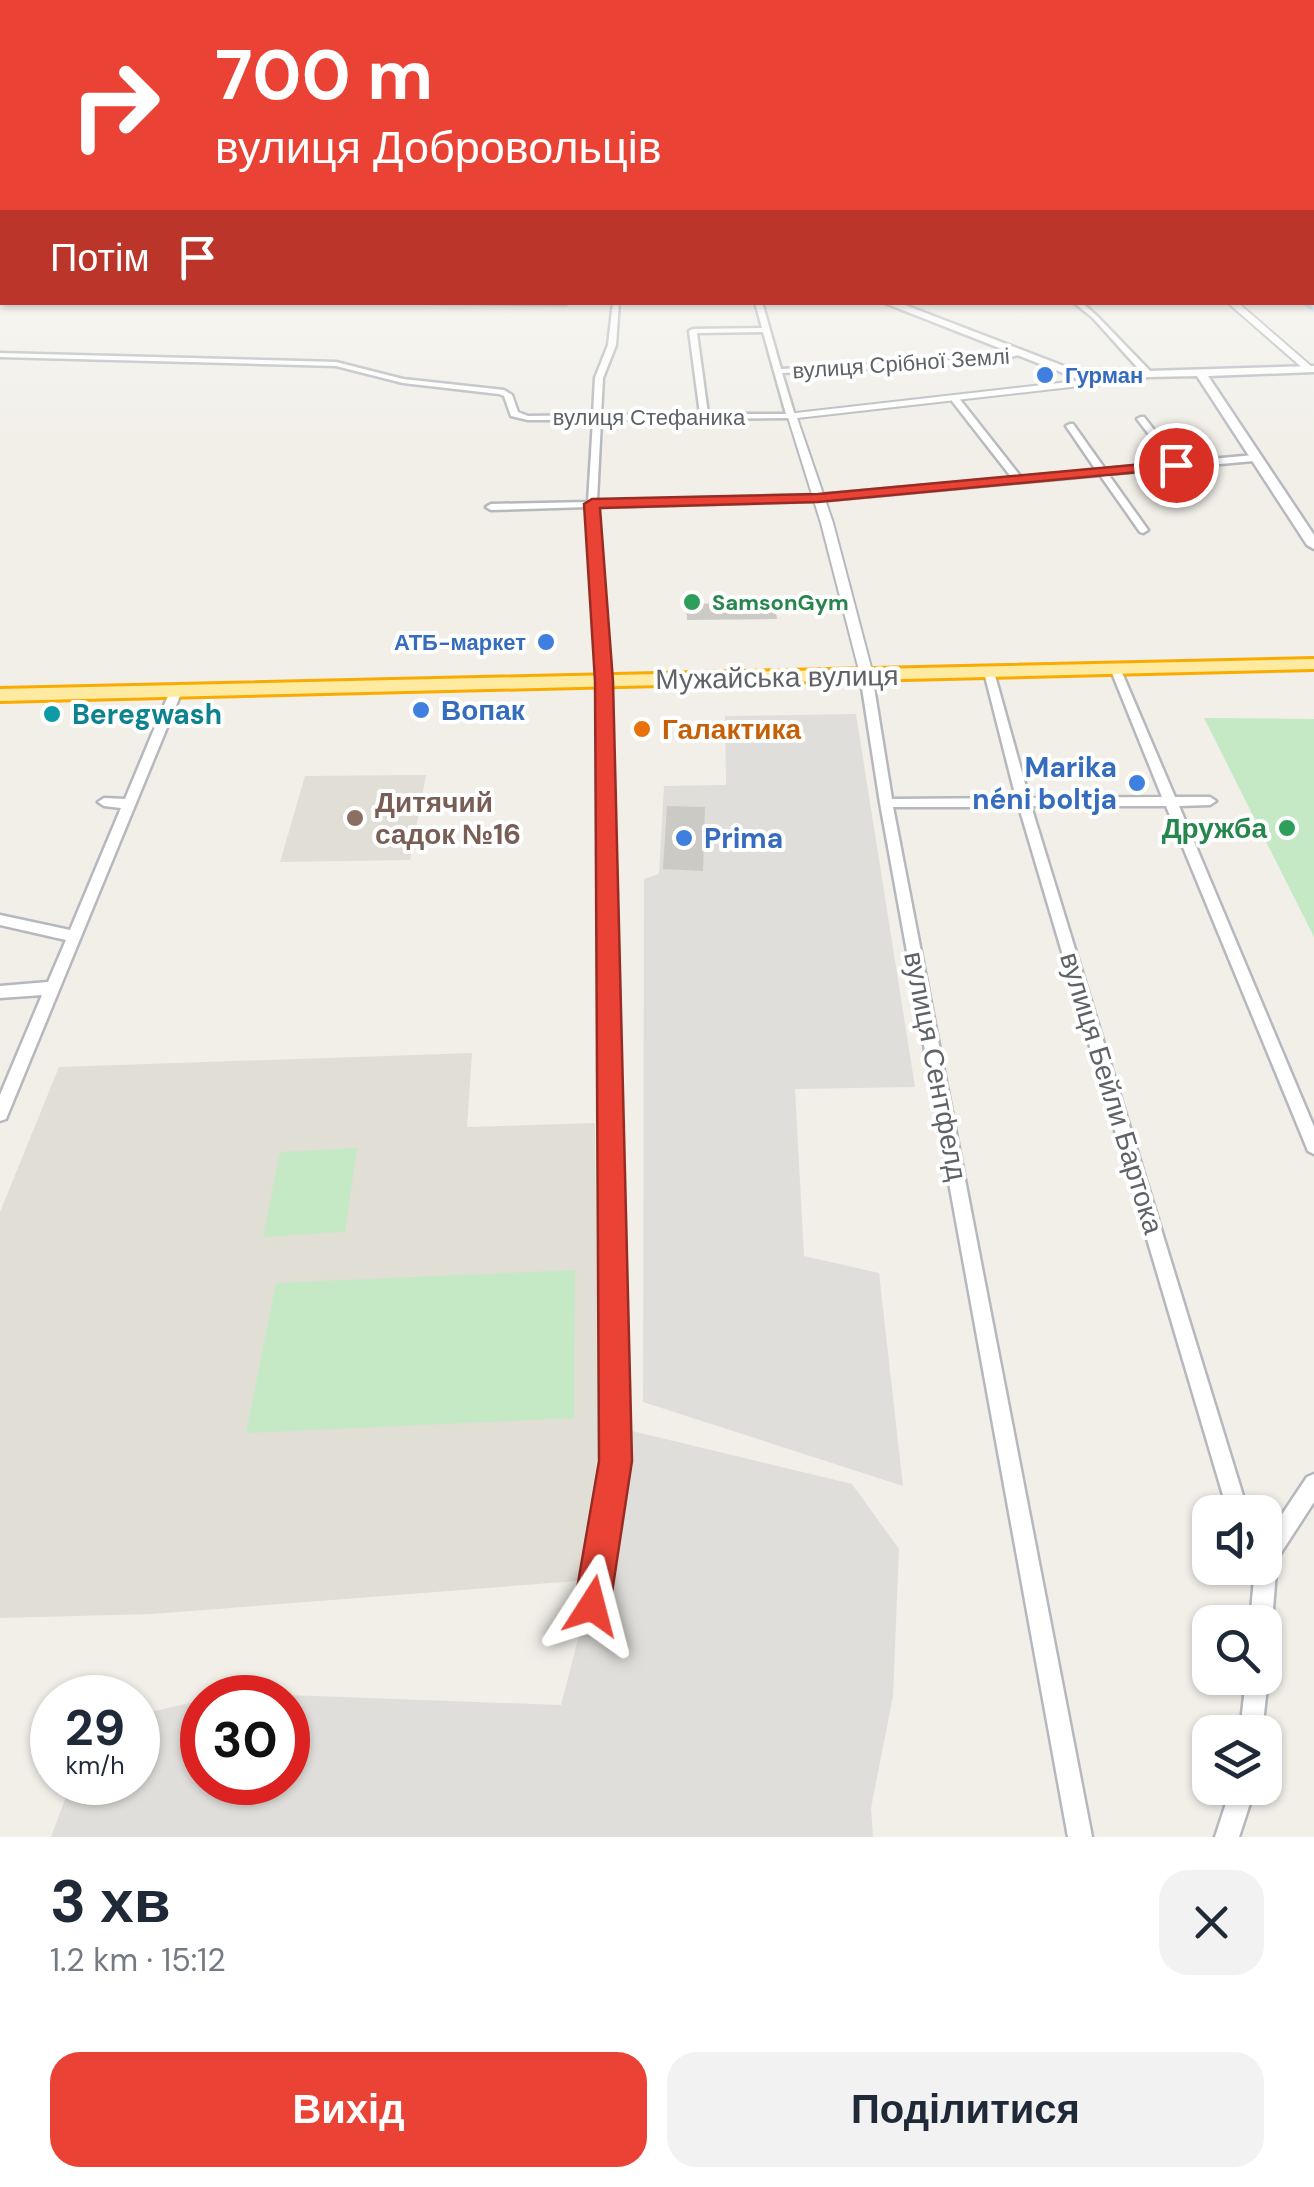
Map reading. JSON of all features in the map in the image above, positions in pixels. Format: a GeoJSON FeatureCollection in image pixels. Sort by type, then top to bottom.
{"type":"FeatureCollection","features":[{"type":"Feature","properties":{"kind":"highway","name":"Мужайська вулиця"},"geometry":{"type":"LineString","coordinates":[[0,695],[1314,664]]}},
{"type":"Feature","properties":{"kind":"main road"},"geometry":{"type":"LineString","coordinates":[[895,305],[1094,382]]}},
{"type":"Feature","properties":{"kind":"main road","name":"вулиця Стефаника"},"geometry":{"type":"LineString","coordinates":[[1094,382],[1148,374],[1312,369]]}},
{"type":"Feature","properties":{"kind":"main road"},"geometry":{"type":"LineString","coordinates":[[1202,375],[1314,545]]}},
{"type":"Feature","properties":{"kind":"street"},"geometry":{"type":"LineString","coordinates":[[592,1606],[616,1461],[604,681],[592,504],[599,378],[612,345],[616,305]]}},
{"type":"Feature","properties":{"kind":"street","name":"вулиця Сентфелд"},"geometry":{"type":"LineString","coordinates":[[759,305],[866,674],[886,803],[1080,1837]]}},
{"type":"Feature","properties":{"kind":"street"},"geometry":{"type":"LineString","coordinates":[[1080,305],[1148,374]]}},
{"type":"Feature","properties":{"kind":"street"},"geometry":{"type":"LineString","coordinates":[[1235,305],[1312,369]]}},
{"type":"Feature","properties":{"kind":"street"},"geometry":{"type":"LineString","coordinates":[[704,417],[692,331],[767,330]]}},
{"type":"Feature","properties":{"kind":"street","name":"вулиця Срібної Землі"},"geometry":{"type":"LineString","coordinates":[[781,372],[992,360],[1022,353]]}},
{"type":"Feature","properties":{"kind":"street","name":"вулиця Стефаника"},"geometry":{"type":"LineString","coordinates":[[0,355],[336,364],[434,386],[501,392],[508,395],[510,409],[521,417],[791,416],[1094,382]]}},
{"type":"Feature","properties":{"kind":"street"},"geometry":{"type":"LineString","coordinates":[[955,399],[1020,480]]}},
{"type":"Feature","properties":{"kind":"street"},"geometry":{"type":"LineString","coordinates":[[1141,419],[1176,465]]}},
{"type":"Feature","properties":{"kind":"street"},"geometry":{"type":"LineString","coordinates":[[1070,426],[1143,530]]}},
{"type":"Feature","properties":{"kind":"street"},"geometry":{"type":"LineString","coordinates":[[491,507],[818,498],[1254,458]]}},
{"type":"Feature","properties":{"kind":"street"},"geometry":{"type":"LineString","coordinates":[[1115,668],[1314,1146]]}},
{"type":"Feature","properties":{"kind":"street","name":"вулиця Бейли Бартока"},"geometry":{"type":"LineString","coordinates":[[989,672],[1023,800],[1233,1495]]}},
{"type":"Feature","properties":{"kind":"street"},"geometry":{"type":"LineString","coordinates":[[0,1114],[176,691]]}},
{"type":"Feature","properties":{"kind":"street"},"geometry":{"type":"LineString","coordinates":[[886,803],[1210,801]]}},
{"type":"Feature","properties":{"kind":"street"},"geometry":{"type":"LineString","coordinates":[[104,802],[129,804]]}},
{"type":"Feature","properties":{"kind":"street"},"geometry":{"type":"LineString","coordinates":[[0,920],[74,936]]}},
{"type":"Feature","properties":{"kind":"street"},"geometry":{"type":"LineString","coordinates":[[0,992],[52,988]]}},
{"type":"Feature","properties":{"kind":"street"},"geometry":{"type":"LineString","coordinates":[[1262,1605],[1267,1556],[1314,1484]]}},
{"type":"Feature","properties":{"kind":"street"},"geometry":{"type":"LineString","coordinates":[[1260,1585],[1263,1593]]}},
{"type":"Feature","properties":{"kind":"street"},"geometry":{"type":"LineString","coordinates":[[1226,1837],[1237,1805]]}},
{"type":"Feature","properties":{"kind":"shaded area"},"geometry":{"type":"Polygon","coordinates":[[[856,714],[915,1087],[795,1089],[804,1256],[879,1273],[903,1486],[643,1402],[644,879],[659,874],[664,786],[726,785],[725,716],[856,714]]]}},
{"type":"Feature","properties":{"kind":"shaded area","name":"Дитячий садок №16"},"geometry":{"type":"Polygon","coordinates":[[[426,775],[410,860],[280,862],[305,776],[426,775]]]}},
{"type":"Feature","properties":{"kind":"shaded area"},"geometry":{"type":"Polygon","coordinates":[[[472,1053],[467,1127],[595,1123],[599,1449],[577,1581],[152,1614],[0,1618],[0,1212],[59,1067],[472,1053]]]}},
{"type":"Feature","properties":{"kind":"shaded area"},"geometry":{"type":"Polygon","coordinates":[[[632,1431],[852,1484],[899,1549],[893,1696],[871,1808],[873,1837],[51,1837],[63,1805],[160,1805],[160,1710],[180,1705],[180,1805],[310,1805],[310,1696],[561,1705],[632,1431]]]}},
{"type":"Feature","properties":{"kind":"green space","name":"Дружба"},"geometry":{"type":"Polygon","coordinates":[[[1204,718],[1314,719],[1314,937],[1204,718]]]}},
{"type":"Feature","properties":{"kind":"green space"},"geometry":{"type":"Polygon","coordinates":[[[357,1148],[345,1232],[263,1237],[280,1152],[357,1148]]]}},
{"type":"Feature","properties":{"kind":"green space"},"geometry":{"type":"Polygon","coordinates":[[[575,1270],[574,1418],[246,1433],[276,1283],[575,1270]]]}},
{"type":"Feature","properties":{"kind":"building"},"geometry":{"type":"Polygon","coordinates":[[[774,602],[777,619],[687,620],[686,604],[774,602]]]}},
{"type":"Feature","properties":{"kind":"building","name":"Prima"},"geometry":{"type":"Polygon","coordinates":[[[667,806],[705,807],[703,871],[663,869],[667,806]]]}},
{"type":"Feature","properties":{"kind":"waterway"},"geometry":{"type":"LineString","coordinates":[[1308,305],[1314,309]]}},
{"type":"Feature","properties":{"kind":"place","name":"Гурман"},"geometry":{"type":"Point","coordinates":[1045,375]}},
{"type":"Feature","properties":{"kind":"place","name":"SamsonGym"},"geometry":{"type":"Point","coordinates":[692,602]}},
{"type":"Feature","properties":{"kind":"place","name":"АТБ-маркет"},"geometry":{"type":"Point","coordinates":[546,642]}},
{"type":"Feature","properties":{"kind":"place","name":"Вопак"},"geometry":{"type":"Point","coordinates":[421,710]}},
{"type":"Feature","properties":{"kind":"place","name":"Beregwash"},"geometry":{"type":"Point","coordinates":[52,714]}},
{"type":"Feature","properties":{"kind":"place","name":"Галактика"},"geometry":{"type":"Point","coordinates":[642,729]}},
{"type":"Feature","properties":{"kind":"place","name":"Marika néni boltja"},"geometry":{"type":"Point","coordinates":[1137,783]}},
{"type":"Feature","properties":{"kind":"place","name":"Дитячий садок №16"},"geometry":{"type":"Point","coordinates":[355,818]}},
{"type":"Feature","properties":{"kind":"place","name":"Дружба"},"geometry":{"type":"Point","coordinates":[1287,828]}},
{"type":"Feature","properties":{"kind":"place","name":"Prima"},"geometry":{"type":"Point","coordinates":[684,838]}},
{"type":"Feature","properties":{"kind":"route"},"geometry":{"type":"LineString","coordinates":[[592,1606],[616,1461],[604,681],[592,504],[818,498],[1176,465]]}}]}
